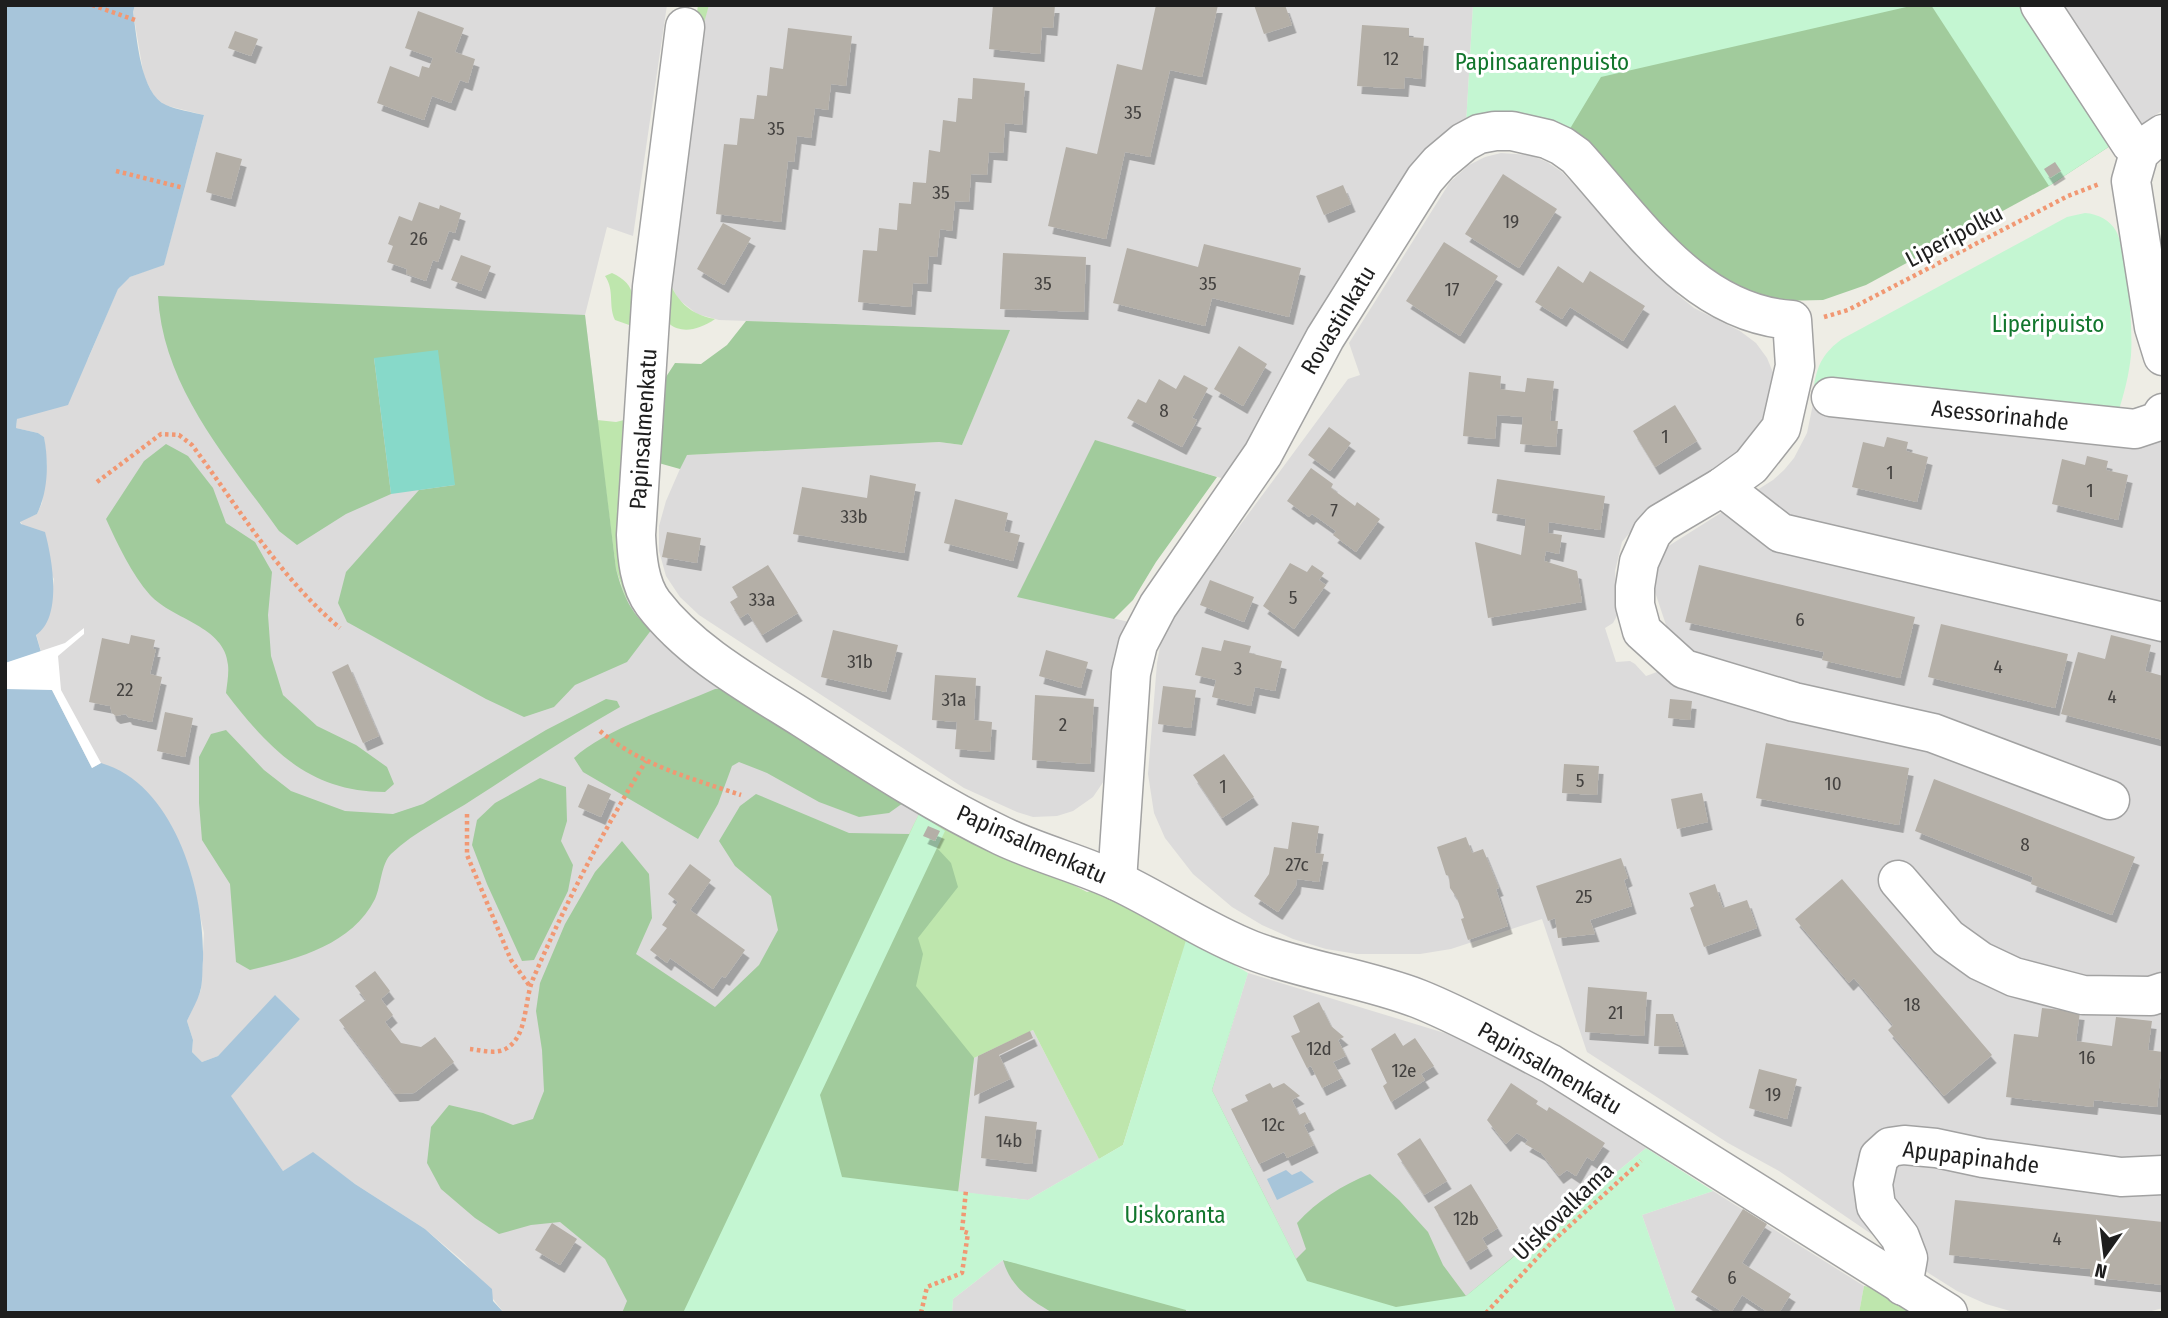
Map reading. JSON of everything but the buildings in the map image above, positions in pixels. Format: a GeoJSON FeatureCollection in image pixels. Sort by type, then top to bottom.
{"type":"FeatureCollection","features":[{"type":"Feature","properties":{"kind":"street"},"geometry":{"type":"LineString","coordinates":[[2040,5],[2131,144],[2144,156],[2154,327],[2163,356]]}},
{"type":"Feature","properties":{"kind":"street","name":"Papinsalmenkatu"},"geometry":{"type":"LineString","coordinates":[[685,27],[652,287],[636,535],[637,558],[651,600],[688,640],[743,680],[858,753],[1004,837],[1117,881],[1247,948],[1282,962],[1417,998],[1551,1064],[1948,1313]]}},
{"type":"Feature","properties":{"kind":"street","name":"Rovastinkatu"},"geometry":{"type":"LineString","coordinates":[[1117,881],[1131,673],[1138,644],[1158,606],[1263,454],[1325,338],[1419,190],[1450,152],[1479,134],[1494,131],[1530,134],[1562,146],[1576,156],[1669,260],[1688,277],[1732,305],[1755,314],[1792,320]]}},
{"type":"Feature","properties":{"kind":"street"},"geometry":{"type":"LineString","coordinates":[[1792,320],[1795,366],[1781,428],[1752,466],[1661,523],[1652,533],[1639,562],[1634,587],[1642,631],[1684,669],[1794,702],[1933,733],[2110,800]]}},
{"type":"Feature","properties":{"kind":"street","name":"Asessorinahde"},"geometry":{"type":"LineString","coordinates":[[1830,397],[2135,429],[2159,422],[2163,413]]}},
{"type":"Feature","properties":{"kind":"street"},"geometry":{"type":"LineString","coordinates":[[1722,487],[1781,533],[2163,622]]}},
{"type":"Feature","properties":{"kind":"street"},"geometry":{"type":"LineString","coordinates":[[1898,880],[1948,938],[1980,961],[2014,977],[2083,995],[2151,996],[2163,992]]}},
{"type":"Feature","properties":{"kind":"street","name":"Apupapinahde"},"geometry":{"type":"LineString","coordinates":[[1903,1286],[1908,1258],[1900,1237],[1876,1206],[1873,1184],[1879,1157],[1890,1147],[1904,1145],[1936,1148],[1983,1158],[2121,1177],[2163,1175]]}},
{"type":"Feature","properties":{"kind":"path"},"geometry":{"type":"LineString","coordinates":[[92,5],[135,20]]}},
{"type":"Feature","properties":{"kind":"path","name":"Liperipolku"},"geometry":{"type":"LineString","coordinates":[[1792,320],[1823,318],[1848,310],[2096,184],[2144,156]]}},
{"type":"Feature","properties":{"kind":"path"},"geometry":{"type":"LineString","coordinates":[[116,171],[184,188]]}},
{"type":"Feature","properties":{"kind":"path"},"geometry":{"type":"LineString","coordinates":[[97,482],[161,434],[179,435],[192,445],[293,584],[340,628]]}},
{"type":"Feature","properties":{"kind":"path"},"geometry":{"type":"LineString","coordinates":[[600,731],[646,761],[741,795]]}},
{"type":"Feature","properties":{"kind":"path"},"geometry":{"type":"LineString","coordinates":[[470,1049],[492,1052],[506,1049],[518,1035],[530,986],[593,854],[646,761]]}},
{"type":"Feature","properties":{"kind":"path"},"geometry":{"type":"LineString","coordinates":[[467,814],[467,855],[511,960],[530,986]]}},
{"type":"Feature","properties":{"kind":"path","name":"Uiskovalkama"},"geometry":{"type":"LineString","coordinates":[[1486,1313],[1553,1241],[1669,1138]]}},
{"type":"Feature","properties":{"kind":"path"},"geometry":{"type":"LineString","coordinates":[[921,1313],[928,1287],[962,1273],[968,1233],[962,1231],[966,1190]]}},
{"type":"Feature","properties":{"kind":"shaded area"},"geometry":{"type":"Polygon","coordinates":[[[5,5],[135,5],[133,12],[138,50],[150,89],[157,99],[166,105],[204,115],[164,265],[130,277],[118,289],[68,405],[17,419],[16,428],[38,433],[44,437],[46,447],[47,467],[41,505],[37,514],[20,522],[45,532],[50,557],[53,601],[50,615],[36,635],[52,690],[92,768],[101,763],[127,775],[148,793],[166,817],[180,844],[191,873],[202,933],[201,988],[187,1021],[193,1040],[192,1052],[202,1062],[218,1056],[275,995],[300,1019],[231,1096],[283,1171],[313,1152],[355,1184],[425,1229],[492,1289],[493,1301],[504,1313],[5,1313],[5,5]]]}},
{"type":"Feature","properties":{"kind":"shaded area"},"geometry":{"type":"Polygon","coordinates":[[[135,5],[667,5],[633,236],[607,227],[585,315],[614,555],[620,583],[641,622],[662,644],[919,814],[683,1313],[504,1313],[464,1262],[425,1229],[313,1153],[283,1171],[230,1096],[300,1019],[276,996],[218,1056],[202,1062],[192,1052],[193,1040],[187,1021],[201,990],[204,933],[191,874],[92,768],[52,690],[36,634],[49,613],[54,579],[20,521],[37,514],[42,503],[47,465],[44,437],[16,428],[17,419],[88,359],[118,288],[130,277],[164,264],[204,115],[164,105],[154,96],[144,77],[133,12],[135,5]]]}},
{"type":"Feature","properties":{"kind":"shaded area"},"geometry":{"type":"Polygon","coordinates":[[[709,5],[1473,5],[1466,125],[1228,480],[1095,441],[1018,596],[1129,622],[1106,778],[1093,797],[1073,811],[1057,816],[1033,817],[964,788],[699,615],[680,597],[666,576],[659,551],[659,526],[666,501],[686,455],[939,442],[962,445],[1009,330],[719,320],[697,314],[678,299],[668,279],[700,32],[709,5]]]}},
{"type":"Feature","properties":{"kind":"shaded area"},"geometry":{"type":"Polygon","coordinates":[[[2023,5],[2163,5],[2163,110],[2110,146],[2023,5]]]}},
{"type":"Feature","properties":{"kind":"shaded area"},"geometry":{"type":"Polygon","coordinates":[[[1501,153],[1530,155],[1562,172],[1678,295],[1694,308],[1740,331],[1756,343],[1767,358],[1774,375],[1765,435],[1641,519],[1622,542],[1615,571],[1618,614],[1613,623],[1605,628],[1616,662],[1630,661],[1646,676],[1679,664],[1653,586],[1659,552],[1773,480],[1784,470],[1794,458],[1807,433],[1814,386],[2163,417],[2163,1308],[2144,1313],[2017,1313],[1986,1304],[1957,1291],[1779,1171],[1728,1143],[1587,1052],[1542,919],[1451,949],[1420,954],[1357,954],[1326,949],[1293,939],[1232,907],[1193,874],[1165,838],[1154,813],[1148,774],[1157,663],[1162,636],[1176,612],[1348,379],[1360,375],[1349,343],[1450,182],[1469,165],[1501,153]]]}},
{"type":"Feature","properties":{"kind":"shaded area"},"geometry":{"type":"Polygon","coordinates":[[[438,350],[455,485],[391,494],[374,358],[438,350]]]}},
{"type":"Feature","properties":{"kind":"shaded area"},"geometry":{"type":"Polygon","coordinates":[[[1248,973],[1461,1038],[1506,1059],[1646,1148],[1466,1296],[1307,1281],[1212,1090],[1248,973]]]}},
{"type":"Feature","properties":{"kind":"shaded area"},"geometry":{"type":"Polygon","coordinates":[[[1033,1030],[1099,1159],[1028,1200],[958,1192],[974,1058],[1033,1030]]]}},
{"type":"Feature","properties":{"kind":"shaded area"},"geometry":{"type":"Polygon","coordinates":[[[1286,1170],[1292,1175],[1301,1171],[1314,1182],[1277,1200],[1267,1179],[1286,1170]]]}},
{"type":"Feature","properties":{"kind":"shaded area"},"geometry":{"type":"Polygon","coordinates":[[[1713,1191],[1864,1286],[1859,1313],[1676,1313],[1642,1215],[1713,1191]]]}},
{"type":"Feature","properties":{"kind":"shaded area"},"geometry":{"type":"Polygon","coordinates":[[[1003,1260],[1197,1313],[952,1313],[953,1299],[1003,1260]]]}},
{"type":"Feature","properties":{"kind":"green space"},"geometry":{"type":"Polygon","coordinates":[[[698,5],[709,5],[697,48],[666,268],[668,278],[681,302],[696,313],[715,319],[689,330],[674,327],[667,322],[658,305],[698,5]]]}},
{"type":"Feature","properties":{"kind":"green space"},"geometry":{"type":"Polygon","coordinates":[[[1473,5],[2023,5],[2110,146],[2049,186],[1866,285],[1823,300],[1772,301],[1707,272],[1568,132],[1473,5]]]}},
{"type":"Feature","properties":{"kind":"green space","name":"Papinsaarenpuisto"},"geometry":{"type":"Polygon","coordinates":[[[1473,5],[1915,5],[1601,77],[1568,132],[1466,125],[1473,5]]]}},
{"type":"Feature","properties":{"kind":"green space"},"geometry":{"type":"Polygon","coordinates":[[[1931,5],[2023,5],[2110,146],[2049,186],[1931,5]]]}},
{"type":"Feature","properties":{"kind":"green space","name":"Liperipuisto"},"geometry":{"type":"Polygon","coordinates":[[[2085,213],[2103,218],[2116,231],[2127,273],[2131,355],[2118,413],[1814,386],[1822,360],[1842,339],[2067,217],[2085,213]]]}},
{"type":"Feature","properties":{"kind":"green space"},"geometry":{"type":"Polygon","coordinates":[[[612,273],[626,283],[633,295],[632,326],[615,320],[610,287],[605,276],[612,273]]]}},
{"type":"Feature","properties":{"kind":"green space"},"geometry":{"type":"Polygon","coordinates":[[[158,296],[585,315],[616,569],[628,603],[638,617],[652,629],[627,662],[575,685],[554,707],[524,717],[486,699],[347,622],[338,603],[346,572],[419,490],[455,485],[374,358],[391,494],[346,514],[297,545],[279,531],[201,421],[172,361],[163,330],[158,296]]]}},
{"type":"Feature","properties":{"kind":"green space"},"geometry":{"type":"Polygon","coordinates":[[[746,321],[1010,330],[962,445],[939,442],[687,455],[680,469],[655,462],[655,394],[675,363],[701,364],[727,345],[746,321]]]}},
{"type":"Feature","properties":{"kind":"green space"},"geometry":{"type":"Polygon","coordinates":[[[630,390],[652,629],[650,632],[625,596],[616,569],[597,420],[624,420],[630,390]]]}},
{"type":"Feature","properties":{"kind":"green space"},"geometry":{"type":"Polygon","coordinates":[[[1095,440],[1217,477],[1156,562],[1133,600],[1114,619],[1017,597],[1095,440]]]}},
{"type":"Feature","properties":{"kind":"green space"},"geometry":{"type":"Polygon","coordinates":[[[166,444],[188,456],[213,488],[226,523],[255,542],[272,572],[268,615],[271,656],[283,695],[317,726],[356,745],[387,767],[394,784],[385,792],[358,790],[334,784],[293,764],[275,749],[226,693],[228,665],[225,652],[218,641],[208,632],[160,604],[137,578],[106,519],[144,461],[166,444]]]}},
{"type":"Feature","properties":{"kind":"green space"},"geometry":{"type":"Polygon","coordinates":[[[728,688],[903,803],[889,813],[859,817],[819,802],[767,773],[739,762],[732,766],[718,804],[698,839],[583,772],[574,758],[603,738],[641,719],[715,689],[728,688]]]}},
{"type":"Feature","properties":{"kind":"green space"},"geometry":{"type":"Polygon","coordinates":[[[606,699],[617,701],[620,707],[421,831],[391,854],[385,863],[375,899],[365,915],[337,939],[303,955],[250,970],[236,962],[230,884],[202,840],[199,757],[211,734],[226,730],[264,770],[291,791],[345,811],[393,814],[423,804],[546,730],[606,699]]]}},
{"type":"Feature","properties":{"kind":"green space"},"geometry":{"type":"Polygon","coordinates":[[[540,778],[566,787],[567,821],[561,841],[573,865],[568,891],[534,960],[522,961],[472,845],[477,820],[495,803],[540,778]]]}},
{"type":"Feature","properties":{"kind":"green space"},"geometry":{"type":"Polygon","coordinates":[[[756,794],[849,833],[909,834],[937,848],[951,863],[958,887],[918,938],[923,954],[916,986],[974,1058],[958,1192],[951,1208],[884,1313],[622,1313],[627,1301],[605,1259],[560,1222],[531,1225],[499,1234],[441,1189],[427,1163],[431,1127],[449,1105],[483,1113],[513,1125],[533,1119],[544,1091],[536,1011],[540,983],[565,924],[595,872],[622,841],[649,874],[652,918],[636,954],[715,1007],[759,965],[778,930],[771,896],[735,866],[719,841],[740,806],[756,794]]]}},
{"type":"Feature","properties":{"kind":"green space"},"geometry":{"type":"Polygon","coordinates":[[[919,814],[936,816],[967,836],[968,841],[1049,876],[1052,874],[1087,892],[1094,890],[1194,941],[1180,960],[1123,1145],[1099,1159],[1033,1030],[974,1058],[958,1192],[842,1177],[909,834],[919,814]]]}},
{"type":"Feature","properties":{"kind":"green space","name":"Uiskoranta"},"geometry":{"type":"Polygon","coordinates":[[[919,814],[945,831],[820,1095],[842,1177],[1028,1200],[1123,1145],[1187,937],[1248,973],[1212,1090],[1307,1281],[1396,1307],[1466,1296],[1646,1148],[1713,1191],[1642,1215],[1676,1313],[1197,1313],[1003,1260],[953,1299],[952,1313],[683,1313],[919,814]]]}},
{"type":"Feature","properties":{"kind":"green space"},"geometry":{"type":"Polygon","coordinates":[[[1180,959],[1238,1004],[1212,1090],[1296,1259],[1306,1249],[1297,1223],[1330,1194],[1370,1174],[1399,1200],[1428,1232],[1443,1265],[1466,1296],[1559,1219],[1669,1313],[1277,1313],[1220,1298],[1180,959]]]}},
{"type":"Feature","properties":{"kind":"green space"},"geometry":{"type":"Polygon","coordinates":[[[1003,1260],[1186,1300],[1186,1313],[1053,1313],[1036,1303],[1016,1285],[1003,1260]]]}},
{"type":"Feature","properties":{"kind":"green space"},"geometry":{"type":"Polygon","coordinates":[[[1864,1286],[1877,1288],[1917,1313],[1859,1313],[1864,1286]]]}},
{"type":"Feature","properties":{"kind":"pier"},"geometry":{"type":"Polygon","coordinates":[[[84,628],[84,634],[58,656],[61,690],[101,763],[92,768],[52,690],[5,689],[5,663],[65,643],[84,628]]]}}]}
